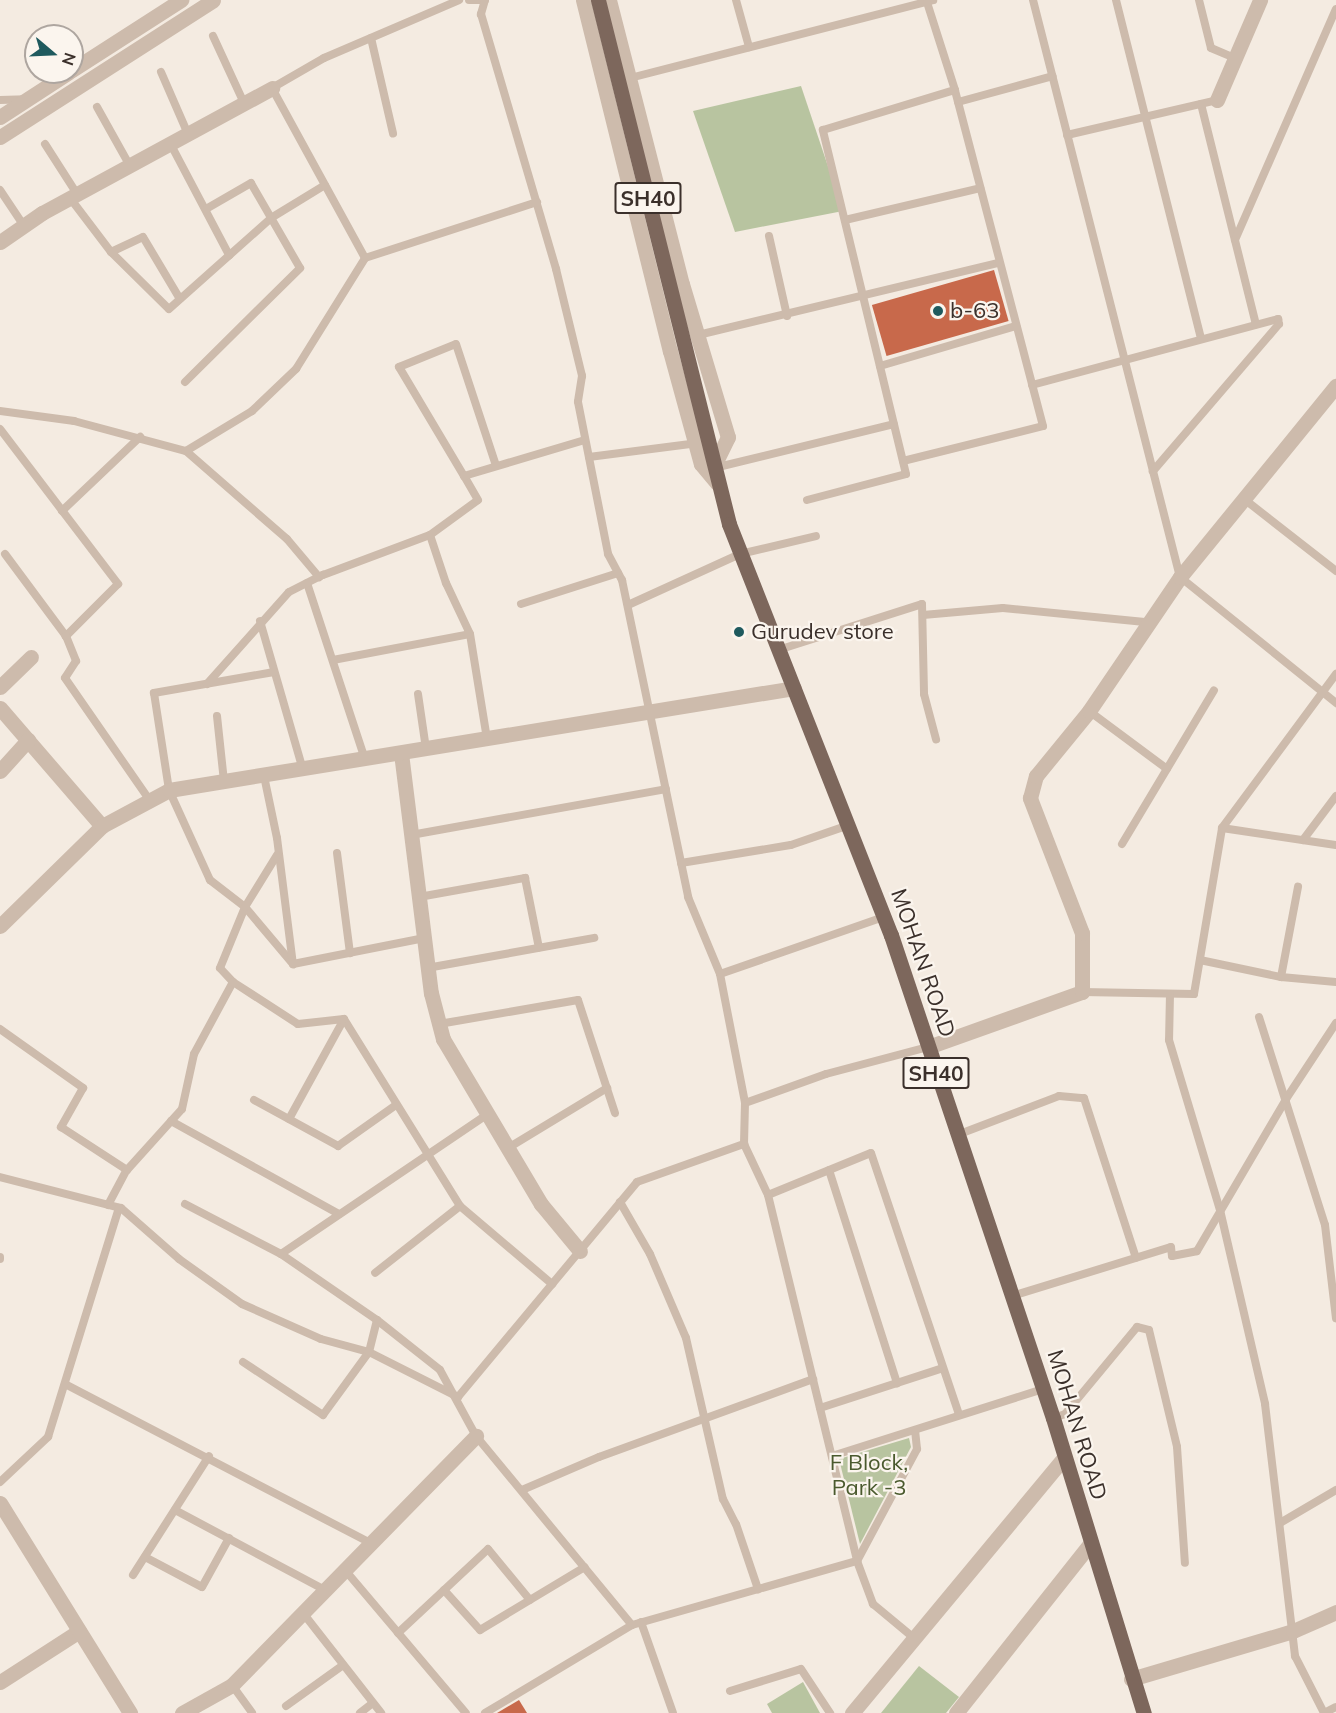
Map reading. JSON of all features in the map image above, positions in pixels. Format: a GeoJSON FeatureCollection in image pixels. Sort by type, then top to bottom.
{"type":"FeatureCollection","features":[{"type":"Feature","properties":{"kind":"main road","name":"SH40"},"geometry":{"type":"LineString","coordinates":[[610,1],[697,396],[701,442]]}},
{"type":"Feature","properties":{"kind":"main road","name":"MOHAN ROAD"},"geometry":{"type":"LineString","coordinates":[[701,442],[715,475],[740,554],[884,917],[1053,1418],[1131,1679],[1144,1713]]}},
{"type":"Feature","properties":{"kind":"street"},"geometry":{"type":"LineString","coordinates":[[0,137],[213,0]]}},
{"type":"Feature","properties":{"kind":"street"},"geometry":{"type":"LineString","coordinates":[[583,0],[701,442]]}},
{"type":"Feature","properties":{"kind":"street"},"geometry":{"type":"LineString","coordinates":[[1217,100],[1260,0]]}},
{"type":"Feature","properties":{"kind":"street"},"geometry":{"type":"LineString","coordinates":[[84,62],[179,1],[185,17]]}},
{"type":"Feature","properties":{"kind":"street"},"geometry":{"type":"LineString","coordinates":[[610,1],[698,335],[728,437],[715,475]]}},
{"type":"Feature","properties":{"kind":"street"},"geometry":{"type":"LineString","coordinates":[[0,117],[51,84]]}},
{"type":"Feature","properties":{"kind":"street"},"geometry":{"type":"LineString","coordinates":[[0,242],[74,196],[272,88]]}},
{"type":"Feature","properties":{"kind":"street"},"geometry":{"type":"LineString","coordinates":[[928,1047],[1082,992],[1082,933],[1030,798],[1036,776],[1089,711],[1147,622],[1180,577],[1336,386]]}},
{"type":"Feature","properties":{"kind":"street"},"geometry":{"type":"LineString","coordinates":[[0,687],[31,657]]}},
{"type":"Feature","properties":{"kind":"street"},"geometry":{"type":"LineString","coordinates":[[0,926],[102,826],[148,798],[169,790],[224,783],[794,688]]}},
{"type":"Feature","properties":{"kind":"street"},"geometry":{"type":"LineString","coordinates":[[0,708],[102,826]]}},
{"type":"Feature","properties":{"kind":"street"},"geometry":{"type":"LineString","coordinates":[[0,771],[28,740]]}},
{"type":"Feature","properties":{"kind":"street"},"geometry":{"type":"LineString","coordinates":[[400,753],[428,968],[443,1039],[541,1204],[580,1251]]}},
{"type":"Feature","properties":{"kind":"street"},"geometry":{"type":"LineString","coordinates":[[182,1713],[232,1685],[476,1436]]}},
{"type":"Feature","properties":{"kind":"street"},"geometry":{"type":"LineString","coordinates":[[852,1713],[1064,1458]]}},
{"type":"Feature","properties":{"kind":"street"},"geometry":{"type":"LineString","coordinates":[[0,1503],[130,1713]]}},
{"type":"Feature","properties":{"kind":"street"},"geometry":{"type":"LineString","coordinates":[[956,1713],[1090,1544]]}},
{"type":"Feature","properties":{"kind":"street"},"geometry":{"type":"LineString","coordinates":[[1131,1679],[1293,1631],[1336,1612]]}},
{"type":"Feature","properties":{"kind":"street"},"geometry":{"type":"LineString","coordinates":[[0,1682],[79,1631]]}},
{"type":"Feature","properties":{"kind":"lane"},"geometry":{"type":"LineString","coordinates":[[365,258],[272,88],[324,58],[459,0]]}},
{"type":"Feature","properties":{"kind":"lane"},"geometry":{"type":"LineString","coordinates":[[470,0],[485,0],[481,14],[537,202],[582,376],[578,402],[608,554],[618,573],[628,605],[688,897],[720,974],[745,1102],[744,1144],[768,1195],[857,1561],[873,1604],[914,1638]]}},
{"type":"Feature","properties":{"kind":"lane"},"geometry":{"type":"LineString","coordinates":[[736,0],[750,47]]}},
{"type":"Feature","properties":{"kind":"lane"},"geometry":{"type":"LineString","coordinates":[[1033,0],[1180,577],[1336,703]]}},
{"type":"Feature","properties":{"kind":"lane"},"geometry":{"type":"LineString","coordinates":[[1116,0],[1201,339]]}},
{"type":"Feature","properties":{"kind":"lane"},"geometry":{"type":"LineString","coordinates":[[1199,0],[1211,48],[1235,58]]}},
{"type":"Feature","properties":{"kind":"lane"},"geometry":{"type":"LineString","coordinates":[[630,78],[930,1],[1043,426],[903,460]]}},
{"type":"Feature","properties":{"kind":"lane"},"geometry":{"type":"LineString","coordinates":[[1235,240],[1336,9]]}},
{"type":"Feature","properties":{"kind":"lane"},"geometry":{"type":"LineString","coordinates":[[213,36],[244,103]]}},
{"type":"Feature","properties":{"kind":"lane"},"geometry":{"type":"LineString","coordinates":[[371,38],[393,133]]}},
{"type":"Feature","properties":{"kind":"lane"},"geometry":{"type":"LineString","coordinates":[[161,72],[188,134]]}},
{"type":"Feature","properties":{"kind":"lane"},"geometry":{"type":"LineString","coordinates":[[958,102],[1053,76]]}},
{"type":"Feature","properties":{"kind":"lane"},"geometry":{"type":"LineString","coordinates":[[807,500],[906,474],[823,130],[955,90]]}},
{"type":"Feature","properties":{"kind":"lane"},"geometry":{"type":"LineString","coordinates":[[0,100],[28,99]]}},
{"type":"Feature","properties":{"kind":"lane"},"geometry":{"type":"LineString","coordinates":[[1067,135],[1217,100]]}},
{"type":"Feature","properties":{"kind":"lane"},"geometry":{"type":"LineString","coordinates":[[1201,104],[1256,324]]}},
{"type":"Feature","properties":{"kind":"lane"},"geometry":{"type":"LineString","coordinates":[[97,107],[130,165]]}},
{"type":"Feature","properties":{"kind":"lane"},"geometry":{"type":"LineString","coordinates":[[170,143],[229,255]]}},
{"type":"Feature","properties":{"kind":"lane"},"geometry":{"type":"LineString","coordinates":[[45,144],[74,196],[111,252],[170,309],[271,218],[325,185]]}},
{"type":"Feature","properties":{"kind":"lane"},"geometry":{"type":"LineString","coordinates":[[185,382],[300,268],[251,183],[206,209]]}},
{"type":"Feature","properties":{"kind":"lane"},"geometry":{"type":"LineString","coordinates":[[845,220],[980,188]]}},
{"type":"Feature","properties":{"kind":"lane"},"geometry":{"type":"LineString","coordinates":[[0,190],[24,226]]}},
{"type":"Feature","properties":{"kind":"lane"},"geometry":{"type":"LineString","coordinates":[[186,451],[252,411],[296,369],[365,258],[537,202]]}},
{"type":"Feature","properties":{"kind":"lane"},"geometry":{"type":"LineString","coordinates":[[769,236],[787,316]]}},
{"type":"Feature","properties":{"kind":"lane"},"geometry":{"type":"LineString","coordinates":[[111,252],[143,237],[180,299]]}},
{"type":"Feature","properties":{"kind":"lane"},"geometry":{"type":"LineString","coordinates":[[698,335],[787,316],[998,262]]}},
{"type":"Feature","properties":{"kind":"lane"},"geometry":{"type":"LineString","coordinates":[[1032,385],[1278,319],[1279,324],[1153,471]]}},
{"type":"Feature","properties":{"kind":"lane"},"geometry":{"type":"LineString","coordinates":[[880,366],[1016,326]]}},
{"type":"Feature","properties":{"kind":"lane"},"geometry":{"type":"LineString","coordinates":[[207,684],[260,621],[289,592],[319,577],[430,535],[478,500],[399,367],[456,344],[496,466]]}},
{"type":"Feature","properties":{"kind":"lane"},"geometry":{"type":"LineString","coordinates":[[0,411],[74,421],[186,451],[287,539],[319,577]]}},
{"type":"Feature","properties":{"kind":"lane"},"geometry":{"type":"LineString","coordinates":[[715,475],[894,424]]}},
{"type":"Feature","properties":{"kind":"lane"},"geometry":{"type":"LineString","coordinates":[[0,429],[118,584],[66,636]]}},
{"type":"Feature","properties":{"kind":"lane"},"geometry":{"type":"LineString","coordinates":[[62,511],[140,437]]}},
{"type":"Feature","properties":{"kind":"lane"},"geometry":{"type":"LineString","coordinates":[[464,476],[585,440]]}},
{"type":"Feature","properties":{"kind":"lane"},"geometry":{"type":"LineString","coordinates":[[589,457],[701,442]]}},
{"type":"Feature","properties":{"kind":"lane"},"geometry":{"type":"LineString","coordinates":[[1244,499],[1336,571]]}},
{"type":"Feature","properties":{"kind":"lane"},"geometry":{"type":"LineString","coordinates":[[430,535],[446,583],[470,634],[487,738]]}},
{"type":"Feature","properties":{"kind":"lane"},"geometry":{"type":"LineString","coordinates":[[628,605],[740,554],[816,536]]}},
{"type":"Feature","properties":{"kind":"lane"},"geometry":{"type":"LineString","coordinates":[[5,554],[66,636],[76,661],[65,678],[148,798]]}},
{"type":"Feature","properties":{"kind":"lane"},"geometry":{"type":"LineString","coordinates":[[521,604],[618,573]]}},
{"type":"Feature","properties":{"kind":"lane"},"geometry":{"type":"LineString","coordinates":[[307,583],[365,759]]}},
{"type":"Feature","properties":{"kind":"lane"},"geometry":{"type":"LineString","coordinates":[[778,650],[922,604],[924,694],[936,739]]}},
{"type":"Feature","properties":{"kind":"lane"},"geometry":{"type":"LineString","coordinates":[[923,615],[1003,608],[1147,622]]}},
{"type":"Feature","properties":{"kind":"lane"},"geometry":{"type":"LineString","coordinates":[[260,621],[303,770]]}},
{"type":"Feature","properties":{"kind":"lane"},"geometry":{"type":"LineString","coordinates":[[333,660],[470,634]]}},
{"type":"Feature","properties":{"kind":"lane"},"geometry":{"type":"LineString","coordinates":[[274,672],[154,693],[169,790],[210,880],[245,907],[293,964]]}},
{"type":"Feature","properties":{"kind":"lane"},"geometry":{"type":"LineString","coordinates":[[1082,992],[1194,994],[1222,828],[1336,674]]}},
{"type":"Feature","properties":{"kind":"lane"},"geometry":{"type":"LineString","coordinates":[[1122,844],[1214,690]]}},
{"type":"Feature","properties":{"kind":"lane"},"geometry":{"type":"LineString","coordinates":[[418,694],[426,749]]}},
{"type":"Feature","properties":{"kind":"lane"},"geometry":{"type":"LineString","coordinates":[[1089,711],[1167,769]]}},
{"type":"Feature","properties":{"kind":"lane"},"geometry":{"type":"LineString","coordinates":[[217,716],[224,783]]}},
{"type":"Feature","properties":{"kind":"lane"},"geometry":{"type":"LineString","coordinates":[[264,776],[278,838],[277,855],[293,964]]}},
{"type":"Feature","properties":{"kind":"lane"},"geometry":{"type":"LineString","coordinates":[[411,834],[666,789]]}},
{"type":"Feature","properties":{"kind":"lane"},"geometry":{"type":"LineString","coordinates":[[1303,840],[1336,796]]}},
{"type":"Feature","properties":{"kind":"lane"},"geometry":{"type":"LineString","coordinates":[[681,863],[791,845],[849,825]]}},
{"type":"Feature","properties":{"kind":"lane"},"geometry":{"type":"LineString","coordinates":[[1222,828],[1336,845]]}},
{"type":"Feature","properties":{"kind":"lane"},"geometry":{"type":"LineString","coordinates":[[337,853],[350,953]]}},
{"type":"Feature","properties":{"kind":"lane"},"geometry":{"type":"LineString","coordinates":[[277,855],[245,907],[220,968],[232,982],[298,1024],[344,1019]]}},
{"type":"Feature","properties":{"kind":"lane"},"geometry":{"type":"LineString","coordinates":[[418,897],[525,878],[539,948]]}},
{"type":"Feature","properties":{"kind":"lane"},"geometry":{"type":"LineString","coordinates":[[1281,977],[1298,886]]}},
{"type":"Feature","properties":{"kind":"lane"},"geometry":{"type":"LineString","coordinates":[[720,974],[884,917]]}},
{"type":"Feature","properties":{"kind":"lane"},"geometry":{"type":"LineString","coordinates":[[293,964],[424,938]]}},
{"type":"Feature","properties":{"kind":"lane"},"geometry":{"type":"LineString","coordinates":[[428,968],[594,938]]}},
{"type":"Feature","properties":{"kind":"lane"},"geometry":{"type":"LineString","coordinates":[[1200,960],[1281,977],[1336,982]]}},
{"type":"Feature","properties":{"kind":"lane"},"geometry":{"type":"LineString","coordinates":[[108,1204],[127,1170],[182,1109],[194,1054],[232,982]]}},
{"type":"Feature","properties":{"kind":"lane"},"geometry":{"type":"LineString","coordinates":[[1170,994],[1169,1040],[1221,1210],[1265,1404],[1295,1656],[1324,1713],[1336,1707]]}},
{"type":"Feature","properties":{"kind":"lane"},"geometry":{"type":"LineString","coordinates":[[439,1024],[578,1000],[615,1113]]}},
{"type":"Feature","properties":{"kind":"lane"},"geometry":{"type":"LineString","coordinates":[[1259,1017],[1325,1225],[1336,1318]]}},
{"type":"Feature","properties":{"kind":"lane"},"geometry":{"type":"LineString","coordinates":[[344,1019],[426,1156],[460,1206],[552,1284]]}},
{"type":"Feature","properties":{"kind":"lane"},"geometry":{"type":"LineString","coordinates":[[289,1119],[344,1019]]}},
{"type":"Feature","properties":{"kind":"lane"},"geometry":{"type":"LineString","coordinates":[[1011,1296],[1171,1247],[1172,1256],[1197,1251],[1286,1098],[1336,1023]]}},
{"type":"Feature","properties":{"kind":"lane"},"geometry":{"type":"LineString","coordinates":[[0,1029],[83,1088],[62,1127],[127,1170]]}},
{"type":"Feature","properties":{"kind":"lane"},"geometry":{"type":"LineString","coordinates":[[745,1102],[826,1074],[928,1047]]}},
{"type":"Feature","properties":{"kind":"lane"},"geometry":{"type":"LineString","coordinates":[[508,1148],[607,1088]]}},
{"type":"Feature","properties":{"kind":"lane"},"geometry":{"type":"LineString","coordinates":[[957,1135],[1059,1095],[1084,1098],[1136,1258]]}},
{"type":"Feature","properties":{"kind":"lane"},"geometry":{"type":"LineString","coordinates":[[254,1100],[338,1146],[396,1105]]}},
{"type":"Feature","properties":{"kind":"lane"},"geometry":{"type":"LineString","coordinates":[[281,1254],[488,1114]]}},
{"type":"Feature","properties":{"kind":"lane"},"geometry":{"type":"LineString","coordinates":[[171,1121],[339,1214]]}},
{"type":"Feature","properties":{"kind":"lane"},"geometry":{"type":"LineString","coordinates":[[458,1397],[637,1182],[744,1144]]}},
{"type":"Feature","properties":{"kind":"lane"},"geometry":{"type":"LineString","coordinates":[[768,1195],[871,1153],[959,1415]]}},
{"type":"Feature","properties":{"kind":"lane"},"geometry":{"type":"LineString","coordinates":[[829,1170],[897,1383]]}},
{"type":"Feature","properties":{"kind":"lane"},"geometry":{"type":"LineString","coordinates":[[0,1177],[119,1208],[179,1259],[243,1304],[321,1339],[369,1352],[458,1397]]}},
{"type":"Feature","properties":{"kind":"lane"},"geometry":{"type":"LineString","coordinates":[[620,1202],[650,1254],[686,1338],[723,1499],[736,1524],[758,1589]]}},
{"type":"Feature","properties":{"kind":"lane"},"geometry":{"type":"LineString","coordinates":[[185,1204],[281,1254],[377,1320],[440,1370],[458,1397],[476,1436],[585,1567],[637,1624],[673,1713]]}},
{"type":"Feature","properties":{"kind":"lane"},"geometry":{"type":"LineString","coordinates":[[375,1274],[460,1206]]}},
{"type":"Feature","properties":{"kind":"lane"},"geometry":{"type":"LineString","coordinates":[[0,1482],[48,1437],[119,1208]]}},
{"type":"Feature","properties":{"kind":"lane"},"geometry":{"type":"LineString","coordinates":[[243,1362],[323,1415],[369,1352],[377,1320]]}},
{"type":"Feature","properties":{"kind":"lane"},"geometry":{"type":"LineString","coordinates":[[1053,1418],[1065,1414],[1137,1327],[1149,1330],[1177,1447],[1185,1563]]}},
{"type":"Feature","properties":{"kind":"lane"},"geometry":{"type":"LineString","coordinates":[[820,1408],[943,1368]]}},
{"type":"Feature","properties":{"kind":"lane"},"geometry":{"type":"LineString","coordinates":[[522,1490],[705,1418],[813,1379]]}},
{"type":"Feature","properties":{"kind":"lane"},"geometry":{"type":"LineString","coordinates":[[65,1384],[209,1456],[371,1543]]}},
{"type":"Feature","properties":{"kind":"lane"},"geometry":{"type":"LineString","coordinates":[[832,1456],[1043,1389]]}},
{"type":"Feature","properties":{"kind":"lane"},"geometry":{"type":"LineString","coordinates":[[485,1713],[637,1624],[857,1561],[917,1449],[915,1430]]}},
{"type":"Feature","properties":{"kind":"lane"},"geometry":{"type":"LineString","coordinates":[[133,1575],[209,1456]]}},
{"type":"Feature","properties":{"kind":"lane"},"geometry":{"type":"LineString","coordinates":[[1280,1523],[1336,1490]]}},
{"type":"Feature","properties":{"kind":"lane"},"geometry":{"type":"LineString","coordinates":[[175,1510],[325,1590]]}},
{"type":"Feature","properties":{"kind":"lane"},"geometry":{"type":"LineString","coordinates":[[145,1557],[202,1587],[229,1538]]}},
{"type":"Feature","properties":{"kind":"lane"},"geometry":{"type":"LineString","coordinates":[[398,1632],[488,1549],[530,1600]]}},
{"type":"Feature","properties":{"kind":"lane"},"geometry":{"type":"LineString","coordinates":[[444,1590],[480,1630],[585,1567]]}},
{"type":"Feature","properties":{"kind":"lane"},"geometry":{"type":"LineString","coordinates":[[345,1570],[466,1713]]}},
{"type":"Feature","properties":{"kind":"lane"},"geometry":{"type":"LineString","coordinates":[[303,1613],[381,1713]]}},
{"type":"Feature","properties":{"kind":"lane"},"geometry":{"type":"LineString","coordinates":[[286,1706],[343,1665]]}},
{"type":"Feature","properties":{"kind":"lane"},"geometry":{"type":"LineString","coordinates":[[730,1691],[801,1669],[830,1713]]}},
{"type":"Feature","properties":{"kind":"lane"},"geometry":{"type":"LineString","coordinates":[[232,1685],[252,1713]]}},
{"type":"Feature","properties":{"kind":"lane"},"geometry":{"type":"LineString","coordinates":[[360,1713],[373,1703]]}},
{"type":"Feature","properties":{"kind":"green space"},"geometry":{"type":"Polygon","coordinates":[[[801,86],[843,211],[735,232],[693,111],[801,86]]]}},
{"type":"Feature","properties":{"kind":"green space","name":"F Block, Park -3"},"geometry":{"type":"Polygon","coordinates":[[[909,1438],[911,1447],[860,1544],[839,1459],[909,1438]]]}},
{"type":"Feature","properties":{"kind":"green space"},"geometry":{"type":"Polygon","coordinates":[[[919,1666],[959,1697],[946,1713],[881,1713],[919,1666]]]}},
{"type":"Feature","properties":{"kind":"green space"},"geometry":{"type":"Polygon","coordinates":[[[803,1682],[820,1713],[772,1713],[767,1704],[803,1682]]]}},
{"type":"Feature","properties":{"kind":"building","name":"b-63"},"geometry":{"type":"Polygon","coordinates":[[[994,270],[1009,321],[887,356],[872,305],[994,270]]]}},
{"type":"Feature","properties":{"kind":"building"},"geometry":{"type":"Polygon","coordinates":[[[519,1700],[527,1713],[497,1713],[519,1700]]]}},
{"type":"Feature","properties":{"kind":"place","name":"b-63"},"geometry":{"type":"Point","coordinates":[938,311]}},
{"type":"Feature","properties":{"kind":"place","name":"Gurudev store"},"geometry":{"type":"Point","coordinates":[739,632]}}]}
